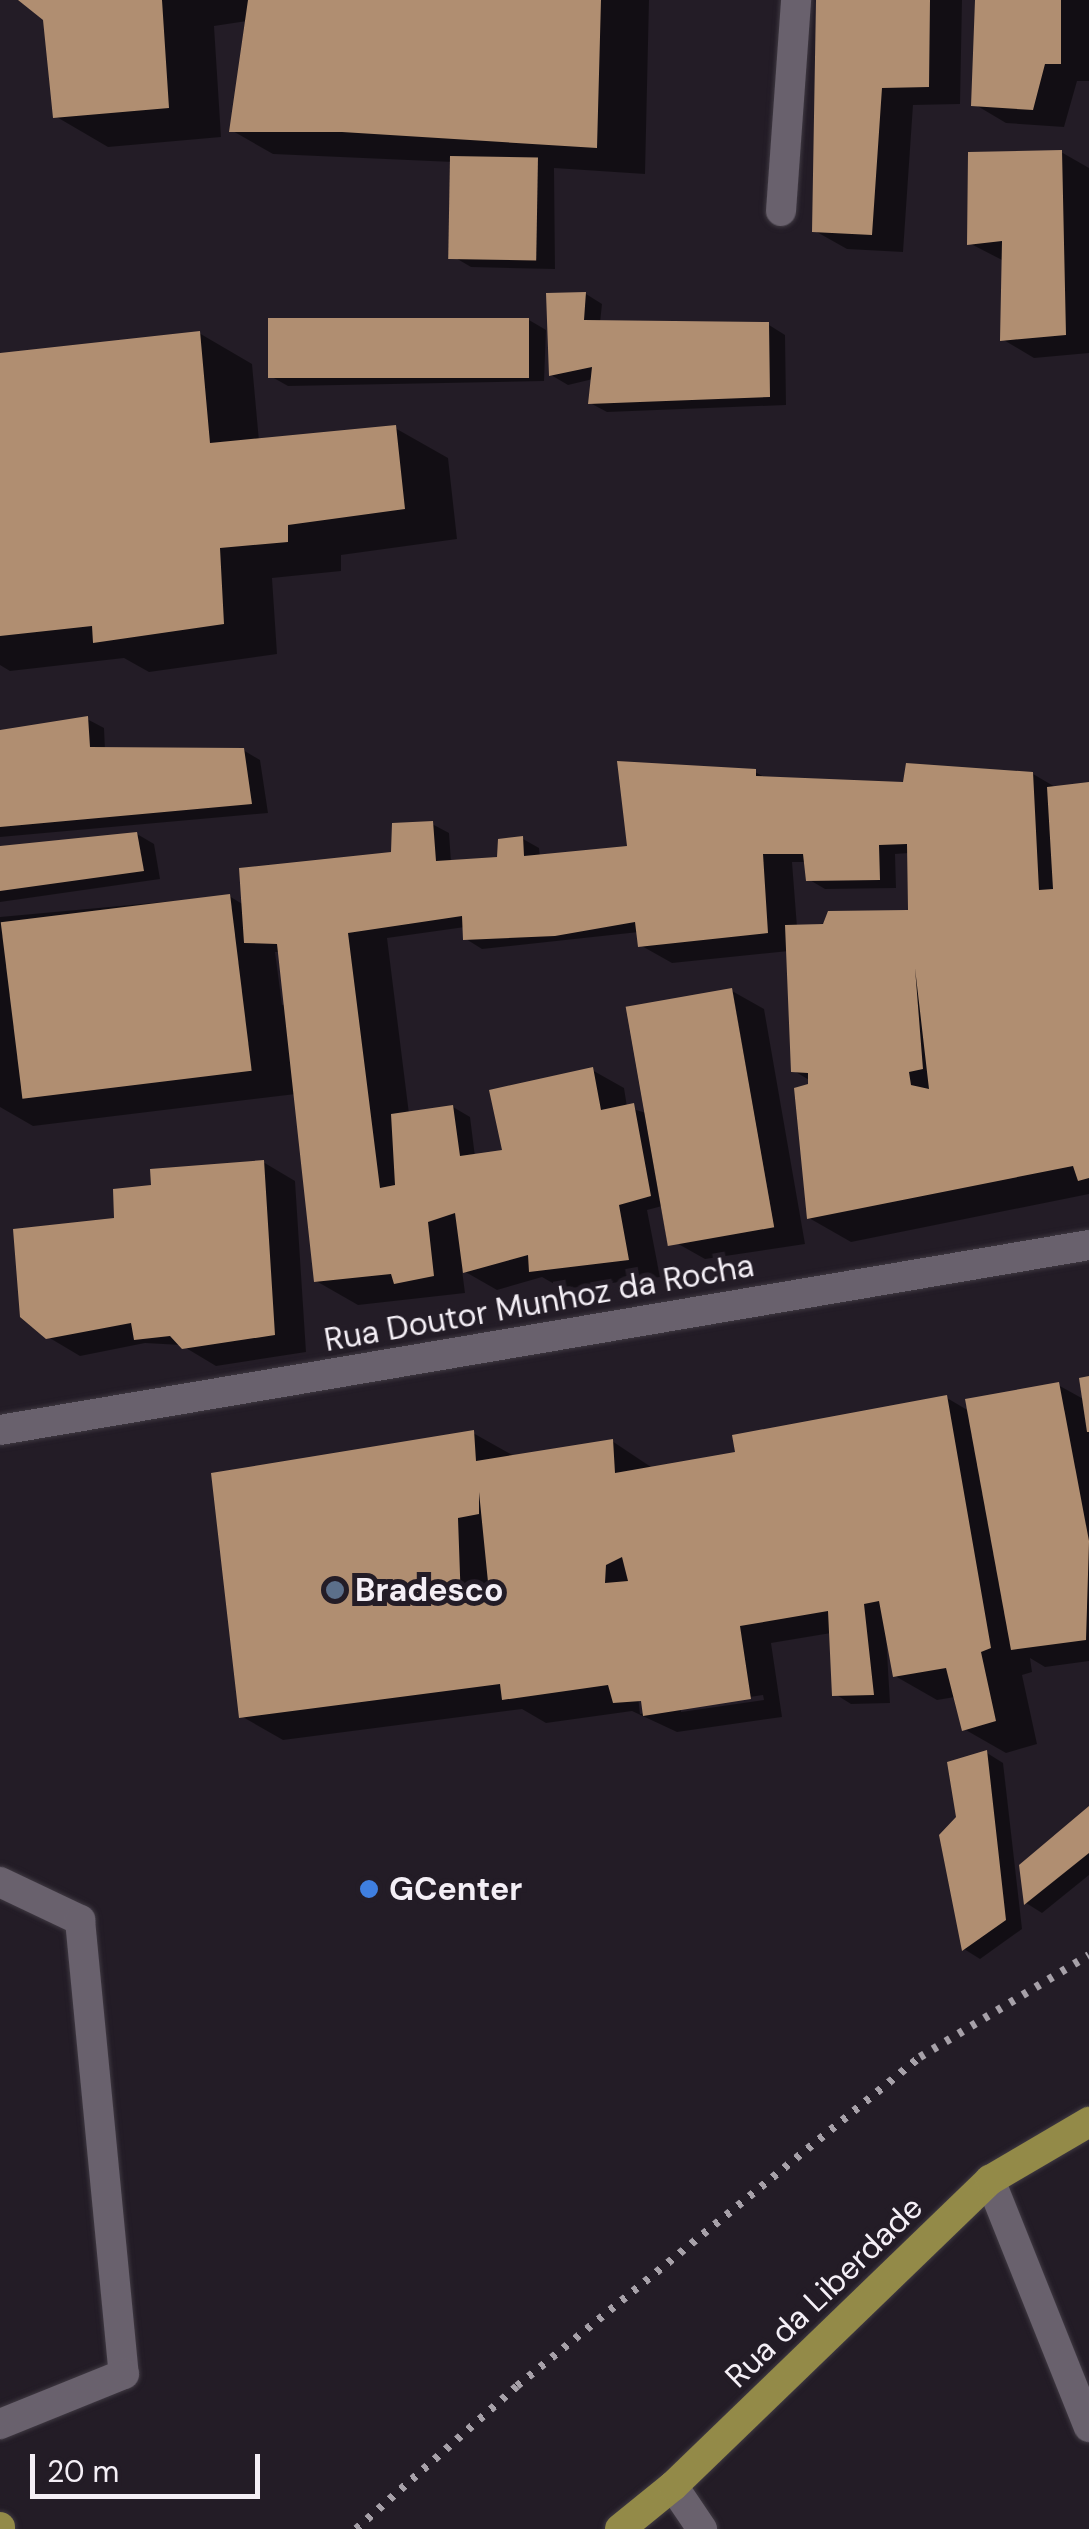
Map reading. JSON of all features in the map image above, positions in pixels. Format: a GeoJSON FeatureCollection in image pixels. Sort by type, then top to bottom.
{"type":"FeatureCollection","features":[{"type":"Feature","properties":{"kind":"main road","name":"Rua da Liberdade"},"geometry":{"type":"LineString","coordinates":[[620,2529],[673,2486],[990,2180],[1089,2122]]}},
{"type":"Feature","properties":{"kind":"street"},"geometry":{"type":"LineString","coordinates":[[781,211],[796,0]]}},
{"type":"Feature","properties":{"kind":"street","name":"Rua Doutor Munhoz da Rocha"},"geometry":{"type":"LineString","coordinates":[[0,1430],[1089,1245]]}},
{"type":"Feature","properties":{"kind":"street"},"geometry":{"type":"LineString","coordinates":[[0,1882],[80,1920],[124,2374],[0,2424]]}},
{"type":"Feature","properties":{"kind":"street"},"geometry":{"type":"LineString","coordinates":[[990,2180],[1089,2428]]}},
{"type":"Feature","properties":{"kind":"street"},"geometry":{"type":"LineString","coordinates":[[673,2486],[702,2529]]}},
{"type":"Feature","properties":{"kind":"building"},"geometry":{"type":"Polygon","coordinates":[[[18,0],[162,0],[169,108],[53,118],[43,20],[18,0]]]}},
{"type":"Feature","properties":{"kind":"building"},"geometry":{"type":"Polygon","coordinates":[[[248,0],[601,0],[597,148],[342,132],[229,132],[248,0]]]}},
{"type":"Feature","properties":{"kind":"building"},"geometry":{"type":"Polygon","coordinates":[[[816,0],[930,0],[929,87],[882,88],[872,235],[812,232],[816,0]]]}},
{"type":"Feature","properties":{"kind":"building"},"geometry":{"type":"Polygon","coordinates":[[[975,0],[1061,0],[1061,64],[1045,64],[1033,110],[971,106],[975,0]]]}},
{"type":"Feature","properties":{"kind":"building"},"geometry":{"type":"Polygon","coordinates":[[[1062,150],[1066,335],[1000,341],[1002,241],[967,245],[968,152],[1062,150]]]}},
{"type":"Feature","properties":{"kind":"building"},"geometry":{"type":"Polygon","coordinates":[[[450,156],[538,158],[536,261],[448,259],[450,156]]]}},
{"type":"Feature","properties":{"kind":"building"},"geometry":{"type":"Polygon","coordinates":[[[586,292],[584,320],[769,322],[770,397],[588,404],[592,367],[549,376],[546,293],[586,292]]]}},
{"type":"Feature","properties":{"kind":"building"},"geometry":{"type":"Polygon","coordinates":[[[268,318],[529,318],[529,378],[268,378],[268,318]]]}},
{"type":"Feature","properties":{"kind":"building"},"geometry":{"type":"Polygon","coordinates":[[[200,331],[210,443],[396,425],[405,509],[288,525],[288,542],[220,548],[224,624],[93,643],[92,626],[0,636],[0,353],[200,331]]]}},
{"type":"Feature","properties":{"kind":"building"},"geometry":{"type":"Polygon","coordinates":[[[88,716],[90,747],[244,748],[252,804],[0,827],[0,730],[88,716]]]}},
{"type":"Feature","properties":{"kind":"building"},"geometry":{"type":"Polygon","coordinates":[[[617,761],[756,769],[756,776],[903,782],[906,763],[1033,772],[1039,890],[1053,889],[1047,787],[1089,782],[1089,1178],[1078,1181],[1073,1166],[807,1219],[794,1088],[808,1084],[808,1073],[791,1072],[785,925],[823,924],[828,911],[908,910],[907,844],[879,845],[880,880],[806,881],[803,854],[763,854],[768,933],[638,947],[635,922],[555,936],[463,940],[462,916],[348,933],[380,1188],[395,1185],[391,1114],[453,1105],[460,1156],[502,1150],[489,1090],[593,1067],[601,1110],[634,1103],[651,1196],[619,1205],[629,1260],[529,1272],[528,1255],[463,1273],[455,1213],[428,1222],[434,1276],[394,1284],[391,1274],[314,1282],[277,944],[244,943],[239,868],[391,852],[392,823],[433,821],[436,861],[497,857],[498,839],[523,836],[524,856],[627,846],[617,761]],[[915,968],[923,1069],[909,1072],[911,1085],[929,1089],[915,968]]]}},
{"type":"Feature","properties":{"kind":"building"},"geometry":{"type":"Polygon","coordinates":[[[137,832],[144,871],[0,891],[0,846],[137,832]]]}},
{"type":"Feature","properties":{"kind":"building"},"geometry":{"type":"Polygon","coordinates":[[[230,894],[252,1071],[22,1099],[1,922],[230,894]]]}},
{"type":"Feature","properties":{"kind":"building"},"geometry":{"type":"Polygon","coordinates":[[[732,988],[774,1227],[668,1246],[626,1007],[732,988]]]}},
{"type":"Feature","properties":{"kind":"building"},"geometry":{"type":"Polygon","coordinates":[[[264,1160],[275,1335],[182,1349],[170,1336],[134,1340],[131,1323],[46,1339],[20,1317],[13,1229],[114,1218],[113,1189],[151,1185],[150,1169],[264,1160]]]}},
{"type":"Feature","properties":{"kind":"building"},"geometry":{"type":"Polygon","coordinates":[[[1089,1376],[1089,1432],[1087,1432],[1079,1378],[1089,1376]]]}},
{"type":"Feature","properties":{"kind":"building"},"geometry":{"type":"Polygon","coordinates":[[[1059,1382],[1089,1541],[1086,1640],[1011,1650],[965,1399],[1059,1382]]]}},
{"type":"Feature","properties":{"kind":"building"},"geometry":{"type":"Polygon","coordinates":[[[947,1395],[991,1648],[981,1652],[996,1721],[962,1731],[946,1668],[893,1677],[879,1601],[864,1604],[874,1695],[832,1696],[828,1611],[740,1626],[751,1699],[643,1716],[641,1701],[613,1703],[608,1685],[502,1700],[500,1684],[239,1718],[211,1473],[474,1430],[476,1461],[613,1439],[615,1473],[735,1452],[732,1435],[947,1395]],[[479,1492],[479,1514],[458,1518],[461,1603],[490,1602],[479,1492]],[[622,1557],[606,1565],[605,1583],[628,1581],[622,1557]]]}},
{"type":"Feature","properties":{"kind":"building"},"geometry":{"type":"Polygon","coordinates":[[[987,1750],[1006,1920],[962,1951],[939,1835],[956,1817],[947,1762],[987,1750]]]}},
{"type":"Feature","properties":{"kind":"building"},"geometry":{"type":"Polygon","coordinates":[[[1089,1806],[1089,1853],[1024,1905],[1019,1865],[1089,1806]]]}},
{"type":"Feature","properties":{"kind":"railway"},"geometry":{"type":"LineString","coordinates":[[356,2529],[517,2386],[920,2057],[1089,1955]]}},
{"type":"Feature","properties":{"kind":"place","name":"Bradesco"},"geometry":{"type":"Point","coordinates":[335,1590]}},
{"type":"Feature","properties":{"kind":"place","name":"GCenter"},"geometry":{"type":"Point","coordinates":[369,1889]}}]}
